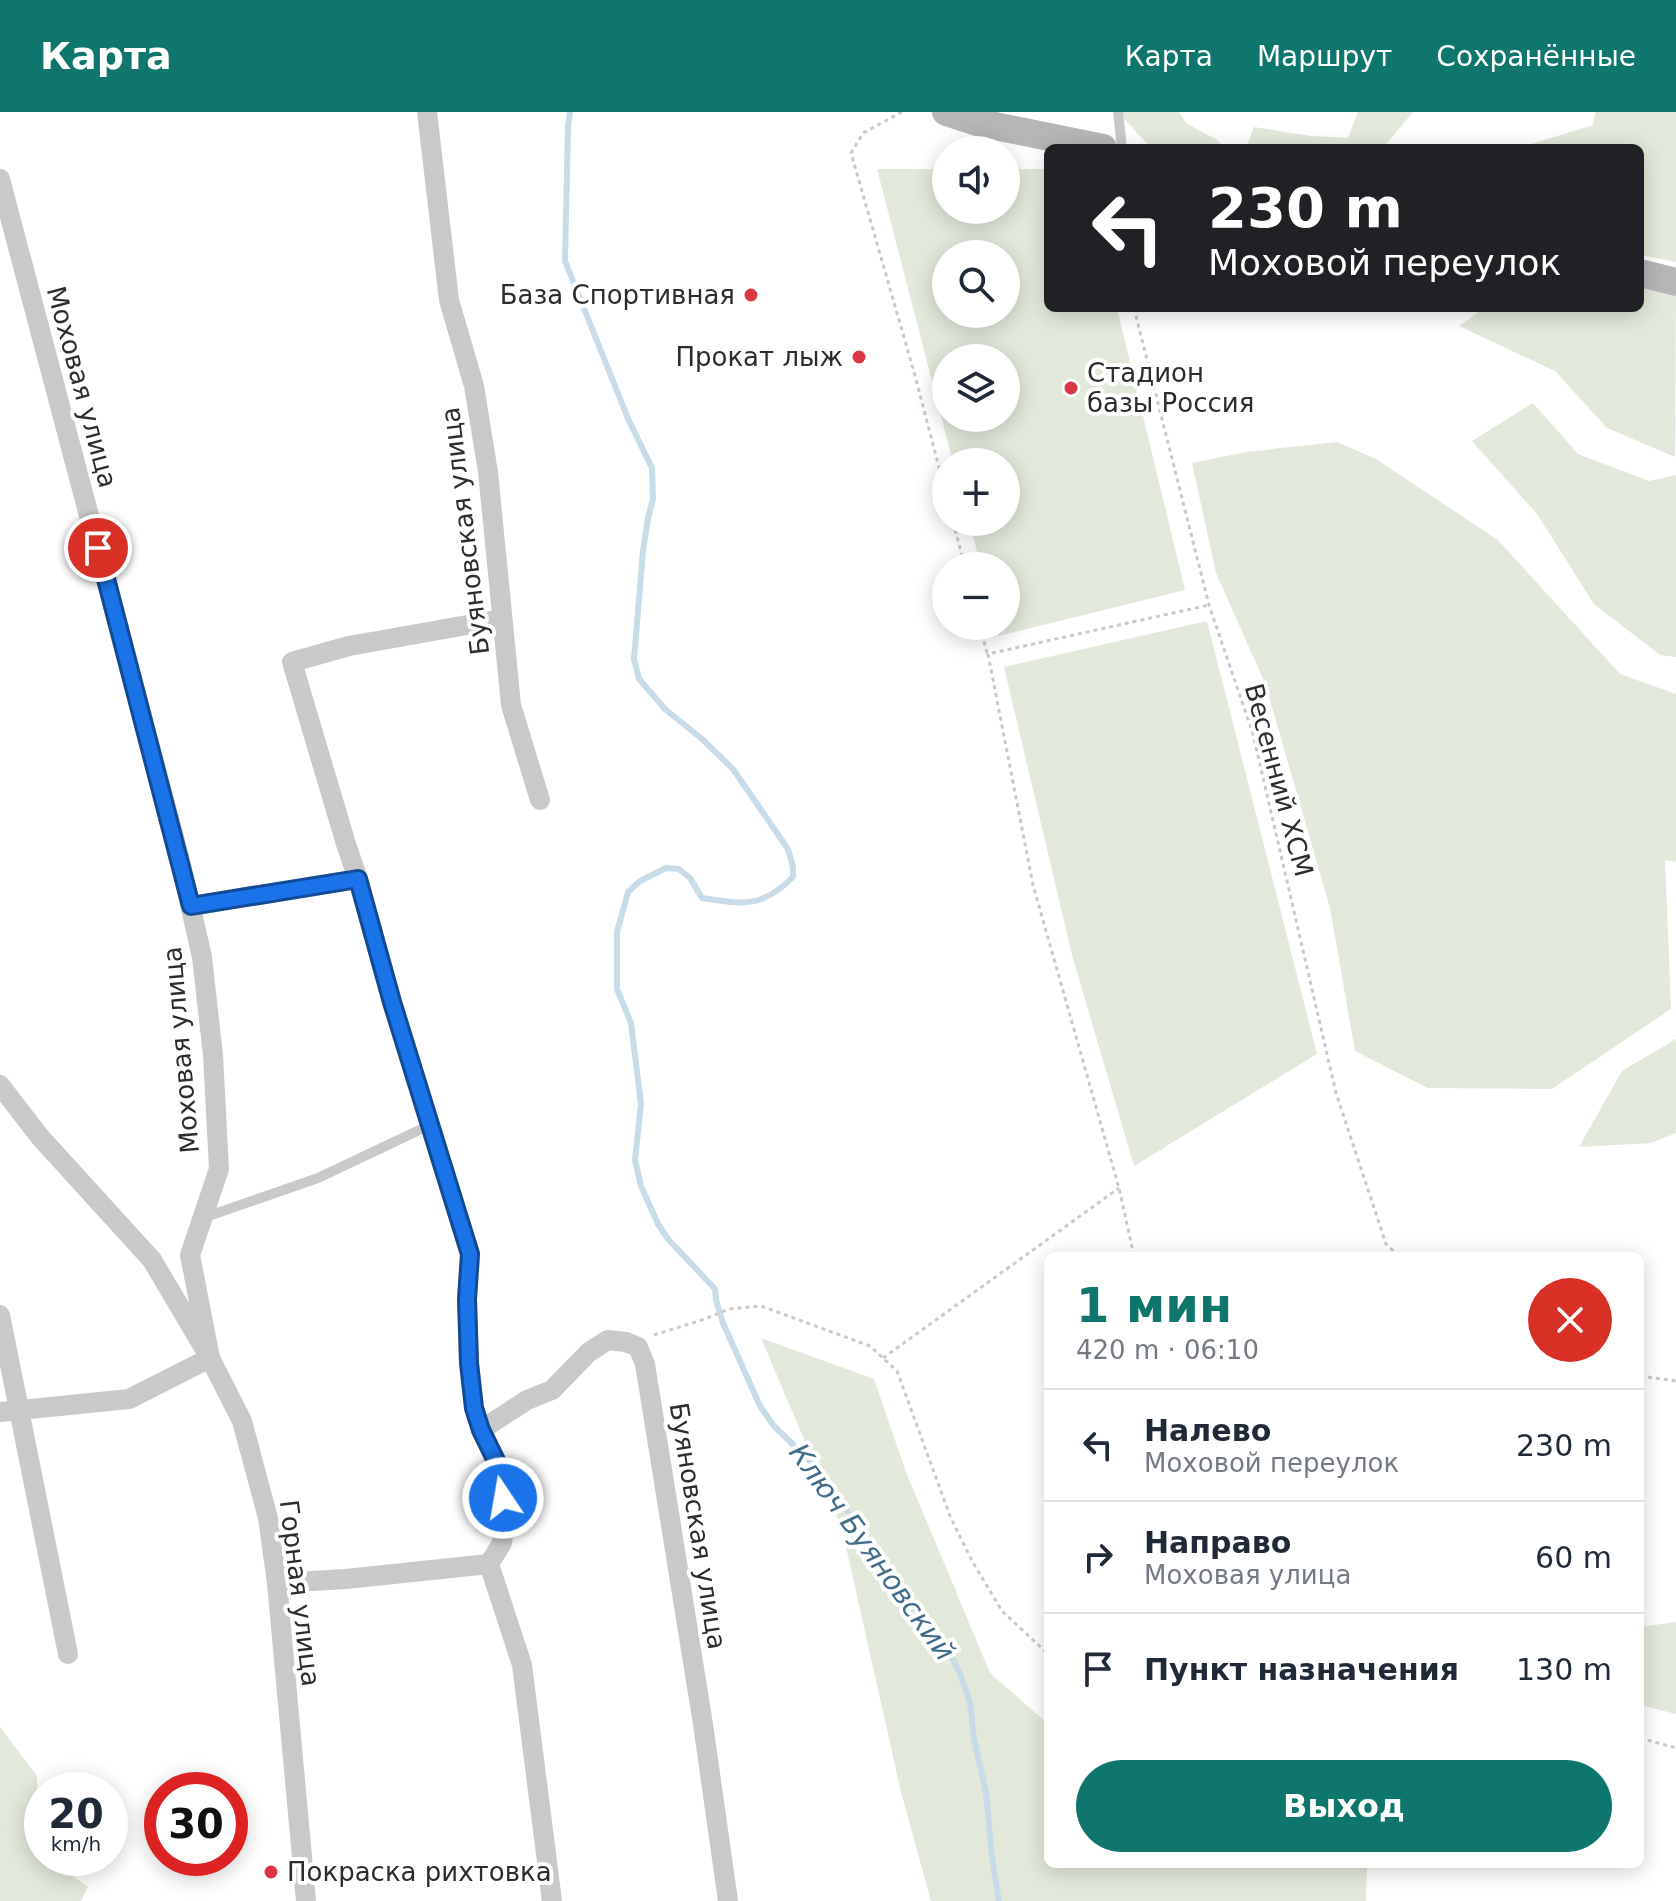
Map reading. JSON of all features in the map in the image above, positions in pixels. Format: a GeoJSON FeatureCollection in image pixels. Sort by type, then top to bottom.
{"type":"FeatureCollection","features":[{"type":"Feature","properties":{"kind":"main road"},"geometry":{"type":"LineString","coordinates":[[946,112],[980,123],[1083,144]]}},
{"type":"Feature","properties":{"kind":"main road"},"geometry":{"type":"LineString","coordinates":[[1644,274],[1676,282]]}},
{"type":"Feature","properties":{"kind":"street","name":"Буяновская улица"},"geometry":{"type":"LineString","coordinates":[[427,112],[449,300],[474,386],[488,472],[511,705],[540,800]]}},
{"type":"Feature","properties":{"kind":"street","name":"Моховая улица"},"geometry":{"type":"LineString","coordinates":[[0,179],[175,841],[202,957],[219,1169],[190,1255],[210,1358]]}},
{"type":"Feature","properties":{"kind":"street"},"geometry":{"type":"LineString","coordinates":[[501,619],[349,646],[292,662],[470,1254],[467,1299],[474,1408],[502,1473],[505,1519],[502,1543],[489,1564],[522,1665],[552,1901]]}},
{"type":"Feature","properties":{"kind":"street"},"geometry":{"type":"LineString","coordinates":[[191,906],[358,879]]}},
{"type":"Feature","properties":{"kind":"street","name":"Горная улица"},"geometry":{"type":"LineString","coordinates":[[0,1085],[40,1137],[152,1260],[210,1358],[242,1421],[268,1518],[277,1583],[306,1901]]}},
{"type":"Feature","properties":{"kind":"street"},"geometry":{"type":"LineString","coordinates":[[0,1315],[10,1411],[68,1654]]}},
{"type":"Feature","properties":{"kind":"street"},"geometry":{"type":"LineString","coordinates":[[481,1430],[527,1400],[552,1390],[589,1352],[608,1340],[633,1345]]}},
{"type":"Feature","properties":{"kind":"street","name":"Буяновская улица"},"geometry":{"type":"LineString","coordinates":[[633,1345],[638,1347],[645,1364],[728,1901]]}},
{"type":"Feature","properties":{"kind":"street"},"geometry":{"type":"LineString","coordinates":[[10,1411],[129,1399],[210,1358]]}},
{"type":"Feature","properties":{"kind":"street"},"geometry":{"type":"LineString","coordinates":[[277,1583],[489,1564]]}},
{"type":"Feature","properties":{"kind":"lane"},"geometry":{"type":"LineString","coordinates":[[1118,112],[1122,144]]}},
{"type":"Feature","properties":{"kind":"lane"},"geometry":{"type":"LineString","coordinates":[[202,1219],[318,1178],[430,1125]]}},
{"type":"Feature","properties":{"kind":"path"},"geometry":{"type":"LineString","coordinates":[[902,112],[863,133],[851,153],[934,448]]}},
{"type":"Feature","properties":{"kind":"path","name":"Весенний ХСМ"},"geometry":{"type":"LineString","coordinates":[[1135,312],[1209,605],[1253,734],[1336,1093],[1386,1244],[1395,1252]]}},
{"type":"Feature","properties":{"kind":"path"},"geometry":{"type":"LineString","coordinates":[[988,654],[1209,605]]}},
{"type":"Feature","properties":{"kind":"path"},"geometry":{"type":"LineString","coordinates":[[984,640],[1033,885],[1119,1188],[1133,1252]]}},
{"type":"Feature","properties":{"kind":"path"},"geometry":{"type":"LineString","coordinates":[[883,1358],[1119,1188]]}},
{"type":"Feature","properties":{"kind":"path"},"geometry":{"type":"LineString","coordinates":[[633,1345],[658,1333],[729,1309],[761,1306],[870,1346],[897,1371],[950,1516],[972,1561],[1002,1611],[1044,1653]]}},
{"type":"Feature","properties":{"kind":"path"},"geometry":{"type":"LineString","coordinates":[[1644,1377],[1676,1381]]}},
{"type":"Feature","properties":{"kind":"path"},"geometry":{"type":"LineString","coordinates":[[1644,1739],[1676,1748]]}},
{"type":"Feature","properties":{"kind":"green space"},"geometry":{"type":"Polygon","coordinates":[[[1118,112],[1179,112],[1186,123],[1220,144],[1147,144],[1118,112]]]}},
{"type":"Feature","properties":{"kind":"green space"},"geometry":{"type":"Polygon","coordinates":[[[1358,112],[1413,112],[1386,144],[1248,144],[1254,127],[1348,138],[1358,112]]]}},
{"type":"Feature","properties":{"kind":"green space"},"geometry":{"type":"Polygon","coordinates":[[[1595,112],[1676,112],[1676,262],[1644,256],[1644,144],[1531,144],[1593,125],[1595,112]]]}},
{"type":"Feature","properties":{"kind":"green space","name":"Стадион базы Россия"},"geometry":{"type":"Polygon","coordinates":[[[877,169],[932,169],[932,224],[1020,224],[1020,169],[1044,169],[1044,312],[1118,312],[1185,590],[1020,631],[1020,552],[977,552],[973,536],[1020,536],[1020,448],[949,448],[945,432],[1020,432],[1020,344],[932,344],[932,381],[877,169]]]}},
{"type":"Feature","properties":{"kind":"green space"},"geometry":{"type":"Polygon","coordinates":[[[1644,286],[1676,294],[1675,457],[1607,428],[1555,371],[1459,326],[1478,312],[1644,312],[1644,286]]]}},
{"type":"Feature","properties":{"kind":"green space"},"geometry":{"type":"Polygon","coordinates":[[[1533,403],[1578,454],[1649,481],[1676,475],[1676,657],[1660,655],[1594,604],[1537,514],[1472,441],[1533,403]]]}},
{"type":"Feature","properties":{"kind":"green space"},"geometry":{"type":"Polygon","coordinates":[[[1337,442],[1376,459],[1498,540],[1620,674],[1676,694],[1676,862],[1665,860],[1671,1009],[1552,1089],[1428,1088],[1355,1051],[1330,908],[1265,683],[1216,573],[1192,463],[1246,452],[1337,442]]]}},
{"type":"Feature","properties":{"kind":"green space"},"geometry":{"type":"Polygon","coordinates":[[[1207,621],[1317,1054],[1134,1166],[1072,955],[1004,667],[1207,621]]]}},
{"type":"Feature","properties":{"kind":"green space"},"geometry":{"type":"Polygon","coordinates":[[[1676,1039],[1676,1133],[1651,1143],[1579,1147],[1622,1071],[1676,1039]]]}},
{"type":"Feature","properties":{"kind":"green space"},"geometry":{"type":"Polygon","coordinates":[[[761,1338],[874,1379],[906,1472],[990,1673],[1044,1720],[1044,1868],[1367,1868],[1366,1901],[931,1901],[901,1792],[842,1529],[761,1338]]]}},
{"type":"Feature","properties":{"kind":"green space"},"geometry":{"type":"Polygon","coordinates":[[[1676,1622],[1676,1714],[1644,1706],[1644,1626],[1676,1622]]]}},
{"type":"Feature","properties":{"kind":"green space"},"geometry":{"type":"Polygon","coordinates":[[[0,1727],[34,1772],[24,1772],[24,1876],[72,1876],[88,1887],[81,1901],[0,1901],[0,1727]]]}},
{"type":"Feature","properties":{"kind":"waterway","name":"Ключ Буяновский"},"geometry":{"type":"LineString","coordinates":[[570,112],[565,261],[629,421],[652,468],[653,499],[643,551],[634,659],[639,679],[665,709],[733,769],[788,849],[793,867],[793,877],[782,887],[771,895],[751,902],[702,898],[690,878],[679,869],[666,868],[640,881],[628,892],[617,932],[617,989],[631,1023],[641,1104],[635,1160],[641,1186],[668,1239],[715,1289],[723,1323],[760,1406],[774,1426],[820,1471],[959,1671],[970,1702],[974,1739],[986,1792],[999,1901]]}},
{"type":"Feature","properties":{"kind":"place","name":"База Спортивная"},"geometry":{"type":"Point","coordinates":[751,295]}},
{"type":"Feature","properties":{"kind":"place","name":"Прокат лыж"},"geometry":{"type":"Point","coordinates":[859,357]}},
{"type":"Feature","properties":{"kind":"place","name":"Стадион базы Россия"},"geometry":{"type":"Point","coordinates":[1071,388]}},
{"type":"Feature","properties":{"kind":"place","name":"Покраска рихтовка"},"geometry":{"type":"Point","coordinates":[271,1872]}},
{"type":"Feature","properties":{"kind":"route"},"geometry":{"type":"LineString","coordinates":[[98,548],[191,906],[358,879],[392,1002],[470,1254],[467,1299],[474,1408],[502,1473],[503,1498]]}}]}
